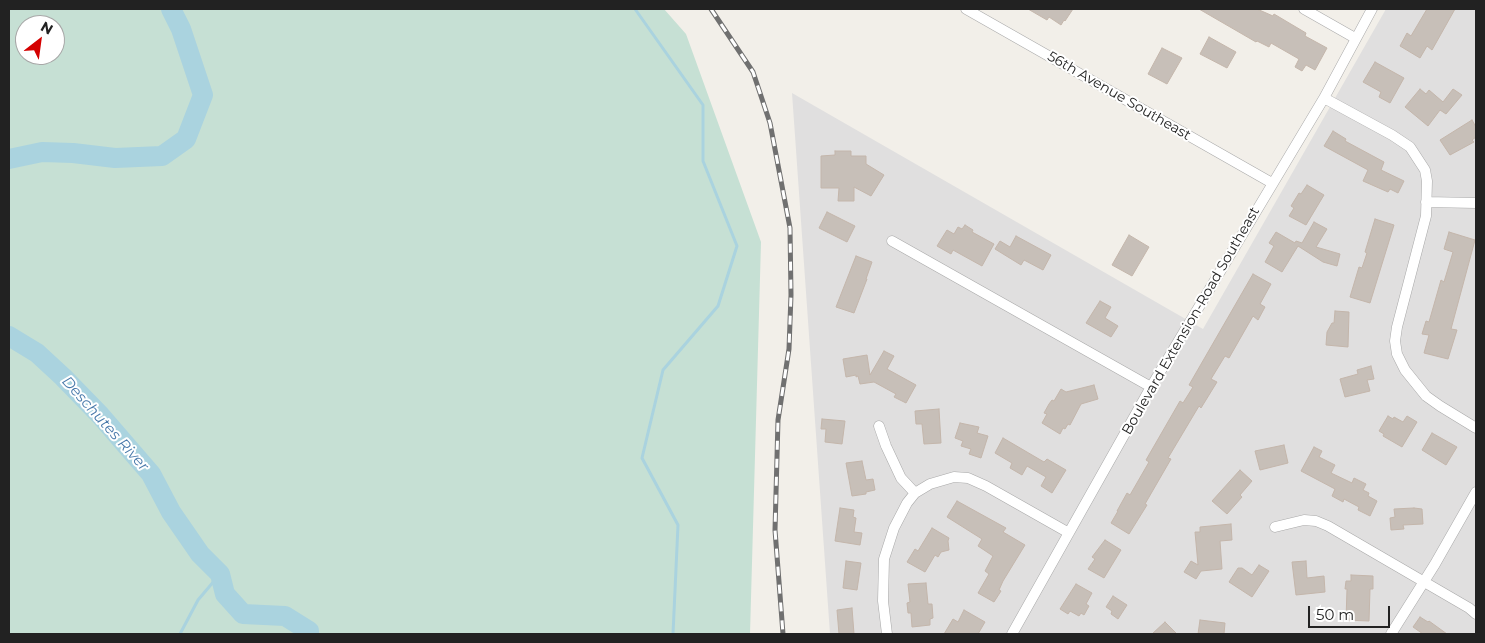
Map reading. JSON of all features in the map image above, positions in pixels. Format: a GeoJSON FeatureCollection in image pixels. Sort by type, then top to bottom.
{"type":"FeatureCollection","features":[{"type":"Feature","properties":{"kind":"street","name":"56th Avenue Southeast"},"geometry":{"type":"LineString","coordinates":[[966,9],[1272,183]]}},
{"type":"Feature","properties":{"kind":"street"},"geometry":{"type":"LineString","coordinates":[[1304,9],[1355,38]]}},
{"type":"Feature","properties":{"kind":"street","name":"Boulevard Extension-Road Southeast"},"geometry":{"type":"LineString","coordinates":[[1012,634],[1151,387],[1324,98],[1372,9]]}},
{"type":"Feature","properties":{"kind":"street"},"geometry":{"type":"LineString","coordinates":[[1324,98],[1392,135],[1410,147],[1425,170],[1427,181],[1426,216],[1397,327],[1395,341],[1397,354],[1405,370],[1426,396],[1476,428]]}},
{"type":"Feature","properties":{"kind":"street"},"geometry":{"type":"LineString","coordinates":[[1426,202],[1476,203]]}},
{"type":"Feature","properties":{"kind":"street"},"geometry":{"type":"LineString","coordinates":[[892,241],[1151,387]]}},
{"type":"Feature","properties":{"kind":"street"},"geometry":{"type":"LineString","coordinates":[[879,426],[901,478],[916,493]]}},
{"type":"Feature","properties":{"kind":"street"},"geometry":{"type":"LineString","coordinates":[[887,634],[883,601],[884,558],[894,528],[907,503],[916,493],[930,484],[954,477],[968,478],[986,486],[1069,533]]}},
{"type":"Feature","properties":{"kind":"street"},"geometry":{"type":"LineString","coordinates":[[1391,634],[1424,583],[1476,492]]}},
{"type":"Feature","properties":{"kind":"street"},"geometry":{"type":"LineString","coordinates":[[1275,527],[1304,520],[1316,521],[1328,526],[1469,608],[1476,614]]}},
{"type":"Feature","properties":{"kind":"shaded area"},"geometry":{"type":"Polygon","coordinates":[[[1386,9],[1476,9],[1476,634],[830,634],[792,93],[1203,329],[1386,9]]]}},
{"type":"Feature","properties":{"kind":"green space"},"geometry":{"type":"Polygon","coordinates":[[[9,9],[664,9],[686,34],[761,242],[750,634],[9,634],[9,9]]]}},
{"type":"Feature","properties":{"kind":"building"},"geometry":{"type":"Polygon","coordinates":[[[1028,9],[1073,9],[1061,25],[1049,17],[1047,20],[1028,9]]]}},
{"type":"Feature","properties":{"kind":"building"},"geometry":{"type":"Polygon","coordinates":[[[1199,9],[1257,9],[1273,16],[1274,14],[1306,33],[1305,36],[1327,48],[1315,70],[1306,65],[1302,71],[1295,67],[1299,59],[1271,43],[1269,47],[1256,42],[1199,9]]]}},
{"type":"Feature","properties":{"kind":"building"},"geometry":{"type":"Polygon","coordinates":[[[1427,9],[1455,9],[1432,50],[1427,46],[1420,58],[1400,46],[1407,33],[1411,36],[1427,9]]]}},
{"type":"Feature","properties":{"kind":"building"},"geometry":{"type":"Polygon","coordinates":[[[1209,37],[1236,52],[1227,68],[1200,54],[1209,37]]]}},
{"type":"Feature","properties":{"kind":"building"},"geometry":{"type":"Polygon","coordinates":[[[1162,48],[1182,58],[1167,84],[1148,74],[1162,48]]]}},
{"type":"Feature","properties":{"kind":"building"},"geometry":{"type":"Polygon","coordinates":[[[1375,62],[1404,78],[1390,103],[1379,97],[1381,92],[1363,82],[1375,62]]]}},
{"type":"Feature","properties":{"kind":"building"},"geometry":{"type":"Polygon","coordinates":[[[1420,89],[1426,94],[1429,90],[1443,102],[1453,89],[1462,95],[1446,114],[1440,110],[1428,126],[1405,107],[1420,89]]]}},
{"type":"Feature","properties":{"kind":"building"},"geometry":{"type":"Polygon","coordinates":[[[1472,120],[1476,127],[1476,137],[1472,140],[1474,142],[1450,155],[1440,140],[1472,120]]]}},
{"type":"Feature","properties":{"kind":"building"},"geometry":{"type":"Polygon","coordinates":[[[1333,131],[1346,139],[1345,141],[1384,162],[1381,170],[1404,181],[1398,193],[1390,189],[1388,192],[1363,181],[1368,170],[1324,146],[1333,131]]]}},
{"type":"Feature","properties":{"kind":"building"},"geometry":{"type":"Polygon","coordinates":[[[835,151],[851,151],[851,156],[866,156],[866,164],[884,175],[871,196],[854,187],[854,201],[838,201],[839,188],[821,188],[821,156],[835,155],[835,151]]]}},
{"type":"Feature","properties":{"kind":"building"},"geometry":{"type":"Polygon","coordinates":[[[1307,185],[1324,195],[1306,225],[1289,216],[1294,208],[1291,206],[1299,193],[1301,194],[1307,185]]]}},
{"type":"Feature","properties":{"kind":"building"},"geometry":{"type":"Polygon","coordinates":[[[827,212],[855,226],[847,242],[819,228],[827,212]]]}},
{"type":"Feature","properties":{"kind":"building"},"geometry":{"type":"Polygon","coordinates":[[[1375,219],[1394,225],[1370,303],[1350,297],[1359,267],[1362,268],[1367,253],[1365,252],[1375,219]]]}},
{"type":"Feature","properties":{"kind":"building"},"geometry":{"type":"Polygon","coordinates":[[[1314,222],[1327,229],[1316,247],[1340,254],[1337,266],[1323,262],[1298,246],[1282,272],[1265,262],[1274,246],[1269,243],[1276,232],[1295,243],[1296,241],[1302,243],[1314,222]]]}},
{"type":"Feature","properties":{"kind":"building"},"geometry":{"type":"Polygon","coordinates":[[[965,225],[973,230],[972,232],[994,244],[982,266],[953,250],[951,254],[937,246],[947,230],[954,234],[958,227],[962,229],[965,225]]]}},
{"type":"Feature","properties":{"kind":"building"},"geometry":{"type":"Polygon","coordinates":[[[1449,232],[1475,240],[1451,329],[1457,330],[1448,359],[1424,353],[1429,335],[1422,334],[1426,321],[1429,322],[1441,280],[1444,282],[1453,252],[1444,249],[1449,232]]]}},
{"type":"Feature","properties":{"kind":"building"},"geometry":{"type":"Polygon","coordinates":[[[1129,235],[1149,247],[1132,276],[1112,265],[1129,235]]]}},
{"type":"Feature","properties":{"kind":"building"},"geometry":{"type":"Polygon","coordinates":[[[1016,236],[1051,255],[1043,270],[1024,260],[1021,265],[995,249],[1000,241],[1010,247],[1016,236]]]}},
{"type":"Feature","properties":{"kind":"building"},"geometry":{"type":"Polygon","coordinates":[[[856,256],[872,262],[854,313],[836,307],[856,256]]]}},
{"type":"Feature","properties":{"kind":"building"},"geometry":{"type":"Polygon","coordinates":[[[1253,274],[1271,284],[1260,304],[1265,307],[1258,320],[1253,316],[1229,358],[1225,356],[1211,379],[1217,382],[1201,408],[1199,406],[1168,458],[1171,459],[1145,504],[1147,505],[1129,534],[1111,523],[1127,493],[1130,495],[1149,462],[1146,460],[1180,401],[1183,403],[1193,387],[1189,385],[1253,274]]]}},
{"type":"Feature","properties":{"kind":"building"},"geometry":{"type":"Polygon","coordinates":[[[1100,301],[1111,307],[1105,318],[1118,326],[1111,337],[1086,323],[1100,301]]]}},
{"type":"Feature","properties":{"kind":"building"},"geometry":{"type":"Polygon","coordinates":[[[1335,311],[1349,312],[1348,347],[1326,345],[1327,332],[1332,323],[1334,323],[1335,311]]]}},
{"type":"Feature","properties":{"kind":"building"},"geometry":{"type":"Polygon","coordinates":[[[884,351],[894,356],[887,369],[916,385],[906,403],[894,397],[896,394],[874,382],[860,384],[856,375],[846,377],[843,359],[867,355],[870,375],[884,351]]]}},
{"type":"Feature","properties":{"kind":"building"},"geometry":{"type":"Polygon","coordinates":[[[1371,366],[1374,379],[1367,380],[1370,391],[1345,397],[1340,379],[1358,374],[1357,370],[1371,366]]]}},
{"type":"Feature","properties":{"kind":"building"},"geometry":{"type":"Polygon","coordinates":[[[1094,385],[1098,399],[1081,404],[1070,425],[1068,424],[1065,429],[1063,428],[1060,434],[1042,423],[1047,414],[1044,413],[1049,404],[1052,400],[1054,401],[1061,389],[1066,392],[1094,385]]]}},
{"type":"Feature","properties":{"kind":"building"},"geometry":{"type":"Polygon","coordinates":[[[939,409],[941,443],[924,444],[922,424],[916,424],[915,411],[939,409]]]}},
{"type":"Feature","properties":{"kind":"building"},"geometry":{"type":"Polygon","coordinates":[[[1388,416],[1403,422],[1407,416],[1417,422],[1402,447],[1383,436],[1384,434],[1379,431],[1388,416]]]}},
{"type":"Feature","properties":{"kind":"building"},"geometry":{"type":"Polygon","coordinates":[[[822,419],[845,421],[842,444],[825,442],[826,429],[821,429],[822,419]]]}},
{"type":"Feature","properties":{"kind":"building"},"geometry":{"type":"Polygon","coordinates":[[[960,423],[979,427],[977,433],[988,436],[981,458],[969,454],[971,449],[961,446],[963,441],[955,438],[960,423]]]}},
{"type":"Feature","properties":{"kind":"building"},"geometry":{"type":"Polygon","coordinates":[[[1432,433],[1457,447],[1446,465],[1422,450],[1432,433]]]}},
{"type":"Feature","properties":{"kind":"building"},"geometry":{"type":"Polygon","coordinates":[[[1003,438],[1044,462],[1047,459],[1066,470],[1052,493],[1041,486],[1046,477],[1027,466],[1022,475],[1010,468],[1012,463],[995,453],[1003,438]]]}},
{"type":"Feature","properties":{"kind":"building"},"geometry":{"type":"Polygon","coordinates":[[[1284,445],[1288,463],[1260,470],[1255,451],[1284,445]]]}},
{"type":"Feature","properties":{"kind":"building"},"geometry":{"type":"Polygon","coordinates":[[[1314,447],[1322,451],[1319,457],[1335,465],[1331,473],[1352,483],[1354,478],[1366,484],[1363,490],[1369,493],[1368,496],[1377,501],[1370,516],[1358,510],[1359,507],[1344,499],[1343,502],[1332,496],[1335,489],[1301,471],[1314,447]]]}},
{"type":"Feature","properties":{"kind":"building"},"geometry":{"type":"Polygon","coordinates":[[[862,461],[866,480],[873,479],[875,490],[866,492],[866,494],[852,496],[846,463],[862,461]]]}},
{"type":"Feature","properties":{"kind":"building"},"geometry":{"type":"Polygon","coordinates":[[[1240,470],[1252,481],[1240,495],[1242,497],[1227,514],[1212,501],[1240,470]]]}},
{"type":"Feature","properties":{"kind":"building"},"geometry":{"type":"Polygon","coordinates":[[[957,501],[1006,528],[1003,532],[1025,545],[1003,581],[999,590],[1001,591],[994,602],[978,593],[989,574],[985,571],[993,556],[978,546],[982,539],[947,517],[957,501]]]}},
{"type":"Feature","properties":{"kind":"building"},"geometry":{"type":"Polygon","coordinates":[[[840,508],[854,510],[853,517],[856,518],[854,532],[862,533],[860,545],[835,541],[840,508]]]}},
{"type":"Feature","properties":{"kind":"building"},"geometry":{"type":"Polygon","coordinates":[[[1394,509],[1422,509],[1423,524],[1403,525],[1404,529],[1391,530],[1390,518],[1395,517],[1394,509]]]}},
{"type":"Feature","properties":{"kind":"building"},"geometry":{"type":"Polygon","coordinates":[[[1231,524],[1232,540],[1220,541],[1222,569],[1201,571],[1196,579],[1184,572],[1191,561],[1198,565],[1195,532],[1200,532],[1200,527],[1231,524]]]}},
{"type":"Feature","properties":{"kind":"building"},"geometry":{"type":"Polygon","coordinates":[[[932,528],[949,538],[949,550],[941,552],[938,557],[935,555],[925,572],[907,562],[915,549],[918,551],[932,528]]]}},
{"type":"Feature","properties":{"kind":"building"},"geometry":{"type":"Polygon","coordinates":[[[1105,540],[1121,550],[1104,578],[1088,569],[1095,559],[1092,557],[1105,540]]]}},
{"type":"Feature","properties":{"kind":"building"},"geometry":{"type":"Polygon","coordinates":[[[846,561],[861,563],[857,590],[843,588],[846,561]]]}},
{"type":"Feature","properties":{"kind":"building"},"geometry":{"type":"Polygon","coordinates":[[[1306,561],[1307,578],[1324,576],[1325,592],[1296,595],[1292,562],[1306,561]]]}},
{"type":"Feature","properties":{"kind":"building"},"geometry":{"type":"Polygon","coordinates":[[[1259,565],[1269,571],[1252,597],[1229,582],[1238,568],[1242,568],[1252,575],[1259,565]]]}},
{"type":"Feature","properties":{"kind":"building"},"geometry":{"type":"Polygon","coordinates":[[[1351,575],[1373,576],[1373,589],[1370,589],[1369,621],[1346,620],[1347,589],[1345,589],[1346,581],[1351,581],[1351,575]]]}},
{"type":"Feature","properties":{"kind":"building"},"geometry":{"type":"Polygon","coordinates":[[[926,583],[928,604],[932,604],[933,618],[930,619],[930,625],[912,627],[911,613],[908,613],[907,603],[910,602],[908,584],[926,583]]]}},
{"type":"Feature","properties":{"kind":"building"},"geometry":{"type":"Polygon","coordinates":[[[1076,584],[1092,593],[1086,604],[1089,606],[1084,615],[1081,613],[1079,616],[1070,611],[1068,614],[1060,609],[1076,584]]]}},
{"type":"Feature","properties":{"kind":"building"},"geometry":{"type":"Polygon","coordinates":[[[1113,596],[1127,605],[1118,619],[1106,607],[1113,596]]]}},
{"type":"Feature","properties":{"kind":"building"},"geometry":{"type":"Polygon","coordinates":[[[852,608],[854,634],[839,634],[837,610],[852,608]]]}},
{"type":"Feature","properties":{"kind":"building"},"geometry":{"type":"Polygon","coordinates":[[[964,610],[985,622],[978,634],[944,634],[953,619],[958,622],[964,610]]]}},
{"type":"Feature","properties":{"kind":"building"},"geometry":{"type":"Polygon","coordinates":[[[1420,617],[1447,634],[1423,634],[1413,627],[1420,617]]]}},
{"type":"Feature","properties":{"kind":"building"},"geometry":{"type":"Polygon","coordinates":[[[1200,620],[1225,623],[1224,634],[1198,634],[1200,620]]]}},
{"type":"Feature","properties":{"kind":"building"},"geometry":{"type":"Polygon","coordinates":[[[1165,622],[1177,634],[1152,634],[1165,622]]]}},
{"type":"Feature","properties":{"kind":"waterway","name":"Deschutes River"},"geometry":{"type":"LineString","coordinates":[[9,159],[42,152],[73,153],[115,158],[162,156],[186,139],[203,95],[181,29],[171,9]]}},
{"type":"Feature","properties":{"kind":"waterway"},"geometry":{"type":"LineString","coordinates":[[635,9],[703,105],[703,161],[737,246],[718,306],[663,370],[642,458],[678,525],[673,634]]}},
{"type":"Feature","properties":{"kind":"waterway","name":"Deschutes River"},"geometry":{"type":"LineString","coordinates":[[9,336],[37,353],[63,377],[100,415],[151,474],[171,512],[200,554],[220,574],[225,594],[243,614],[285,616],[309,631],[309,634]]}},
{"type":"Feature","properties":{"kind":"waterway"},"geometry":{"type":"LineString","coordinates":[[180,634],[198,600],[220,574]]}},
{"type":"Feature","properties":{"kind":"railway"},"geometry":{"type":"LineString","coordinates":[[711,9],[753,72],[770,123],[790,228],[791,295],[789,349],[778,420],[775,530],[783,634]]}}]}
